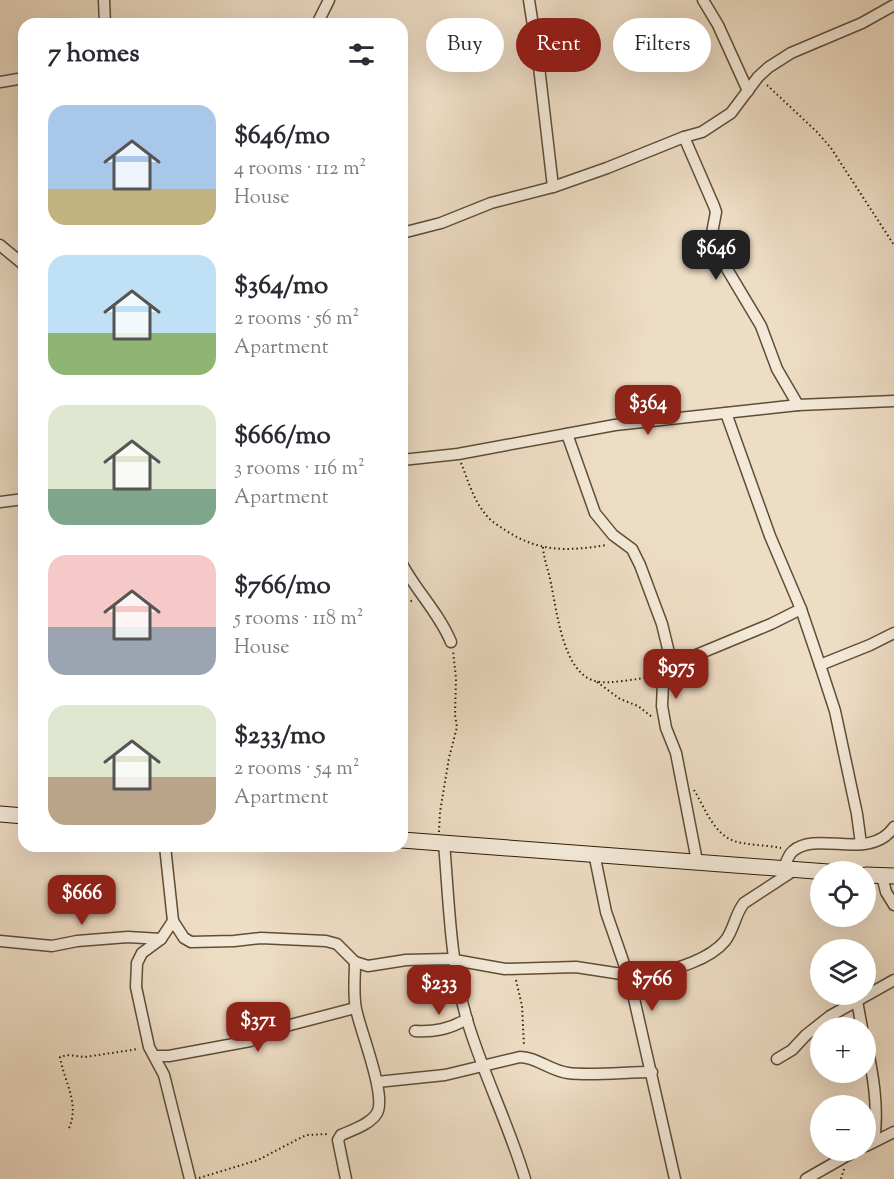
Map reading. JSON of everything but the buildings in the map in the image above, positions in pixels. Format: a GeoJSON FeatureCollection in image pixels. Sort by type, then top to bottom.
{"type":"FeatureCollection","features":[{"type":"Feature","properties":{"kind":"main road"},"geometry":{"type":"LineString","coordinates":[[0,814],[18,816]]}},
{"type":"Feature","properties":{"kind":"main road"},"geometry":{"type":"LineString","coordinates":[[408,840],[810,870]]}},
{"type":"Feature","properties":{"kind":"street"},"geometry":{"type":"LineString","coordinates":[[104,0],[105,18]]}},
{"type":"Feature","properties":{"kind":"street"},"geometry":{"type":"LineString","coordinates":[[320,18],[329,0]]}},
{"type":"Feature","properties":{"kind":"street"},"geometry":{"type":"LineString","coordinates":[[529,0],[553,187]]}},
{"type":"Feature","properties":{"kind":"street"},"geometry":{"type":"LineString","coordinates":[[708,3],[748,92]]}},
{"type":"Feature","properties":{"kind":"street"},"geometry":{"type":"LineString","coordinates":[[408,231],[441,223],[490,203],[553,187],[702,132],[731,113],[758,77],[791,53],[861,23],[890,7],[894,19]]}},
{"type":"Feature","properties":{"kind":"street"},"geometry":{"type":"LineString","coordinates":[[0,82],[18,79]]}},
{"type":"Feature","properties":{"kind":"street"},"geometry":{"type":"LineString","coordinates":[[684,137],[716,212],[712,233],[724,264],[761,326],[777,369],[798,405]]}},
{"type":"Feature","properties":{"kind":"street"},"geometry":{"type":"LineString","coordinates":[[0,245],[18,260]]}},
{"type":"Feature","properties":{"kind":"street"},"geometry":{"type":"LineString","coordinates":[[408,459],[458,454],[615,425],[798,405],[894,401]]}},
{"type":"Feature","properties":{"kind":"street"},"geometry":{"type":"LineString","coordinates":[[726,413],[770,536],[801,609],[835,711],[857,814],[861,844]]}},
{"type":"Feature","properties":{"kind":"street"},"geometry":{"type":"LineString","coordinates":[[567,434],[591,507],[606,528],[632,549],[640,565],[662,624],[670,670]]}},
{"type":"Feature","properties":{"kind":"street"},"geometry":{"type":"LineString","coordinates":[[0,502],[18,500]]}},
{"type":"Feature","properties":{"kind":"street"},"geometry":{"type":"LineString","coordinates":[[408,573],[443,623],[451,642]]}},
{"type":"Feature","properties":{"kind":"street"},"geometry":{"type":"LineString","coordinates":[[697,861],[676,753],[666,728],[661,696],[663,683],[670,670],[801,609]]}},
{"type":"Feature","properties":{"kind":"street"},"geometry":{"type":"LineString","coordinates":[[820,665],[894,633]]}},
{"type":"Feature","properties":{"kind":"street"},"geometry":{"type":"LineString","coordinates":[[166,852],[173,921],[184,938],[191,942],[261,938],[326,941],[337,944],[356,962],[368,966],[406,960],[455,960],[513,969],[576,968],[609,971],[629,978],[676,967],[711,954],[727,939],[739,909],[744,903],[790,868],[793,851],[803,846],[819,844],[873,843],[883,838],[894,827]]}},
{"type":"Feature","properties":{"kind":"street"},"geometry":{"type":"LineString","coordinates":[[441,842],[455,960],[467,1019],[525,1179]]}},
{"type":"Feature","properties":{"kind":"street"},"geometry":{"type":"LineString","coordinates":[[594,853],[606,912],[629,978],[675,1179]]}},
{"type":"Feature","properties":{"kind":"street"},"geometry":{"type":"LineString","coordinates":[[888,876],[886,892],[894,905]]}},
{"type":"Feature","properties":{"kind":"street"},"geometry":{"type":"LineString","coordinates":[[173,921],[161,939],[142,953],[137,963],[136,987],[152,1052],[164,1075],[190,1179]]}},
{"type":"Feature","properties":{"kind":"street"},"geometry":{"type":"LineString","coordinates":[[0,941],[52,946],[77,941],[128,937],[161,939]]}},
{"type":"Feature","properties":{"kind":"street"},"geometry":{"type":"LineString","coordinates":[[346,1179],[338,1140],[341,1135],[372,1119],[379,1107],[377,1082],[356,1008],[354,995],[356,962]]}},
{"type":"Feature","properties":{"kind":"street"},"geometry":{"type":"LineString","coordinates":[[876,990],[894,980]]}},
{"type":"Feature","properties":{"kind":"street"},"geometry":{"type":"LineString","coordinates":[[777,1059],[792,1050],[806,1035],[830,1016],[850,1005]]}},
{"type":"Feature","properties":{"kind":"street"},"geometry":{"type":"LineString","coordinates":[[152,1052],[169,1056],[250,1041],[290,1025],[356,1008]]}},
{"type":"Feature","properties":{"kind":"street"},"geometry":{"type":"LineString","coordinates":[[415,1031],[428,1032],[452,1028],[467,1019]]}},
{"type":"Feature","properties":{"kind":"street"},"geometry":{"type":"LineString","coordinates":[[377,1082],[445,1075],[524,1057],[549,1069],[568,1074],[652,1072]]}},
{"type":"Feature","properties":{"kind":"street"},"geometry":{"type":"LineString","coordinates":[[876,1105],[876,1126]]}},
{"type":"Feature","properties":{"kind":"street"},"geometry":{"type":"LineString","coordinates":[[876,1141],[894,1132]]}},
{"type":"Feature","properties":{"kind":"street"},"geometry":{"type":"LineString","coordinates":[[807,1179],[838,1161]]}},
{"type":"Feature","properties":{"kind":"path"},"geometry":{"type":"LineString","coordinates":[[758,77],[831,148],[894,245]]}},
{"type":"Feature","properties":{"kind":"path"},"geometry":{"type":"LineString","coordinates":[[458,454],[476,499],[486,516],[514,536],[557,550],[586,549],[621,540]]}},
{"type":"Feature","properties":{"kind":"path"},"geometry":{"type":"LineString","coordinates":[[543,547],[561,631],[568,653],[581,674],[596,681],[620,699],[644,710],[666,728]]}},
{"type":"Feature","properties":{"kind":"path"},"geometry":{"type":"LineString","coordinates":[[441,842],[445,781],[458,728],[455,715],[455,664],[451,642]]}},
{"type":"Feature","properties":{"kind":"path"},"geometry":{"type":"LineString","coordinates":[[596,681],[625,680],[670,670]]}},
{"type":"Feature","properties":{"kind":"path"},"geometry":{"type":"LineString","coordinates":[[694,789],[721,834],[736,842],[765,844],[793,851]]}},
{"type":"Feature","properties":{"kind":"path"},"geometry":{"type":"LineString","coordinates":[[513,969],[522,1006],[524,1057]]}},
{"type":"Feature","properties":{"kind":"path"},"geometry":{"type":"LineString","coordinates":[[69,1128],[74,1117],[74,1107],[60,1057],[152,1052]]}},
{"type":"Feature","properties":{"kind":"path"},"geometry":{"type":"LineString","coordinates":[[196,1179],[258,1160],[306,1135],[317,1133],[341,1135]]}}]}
